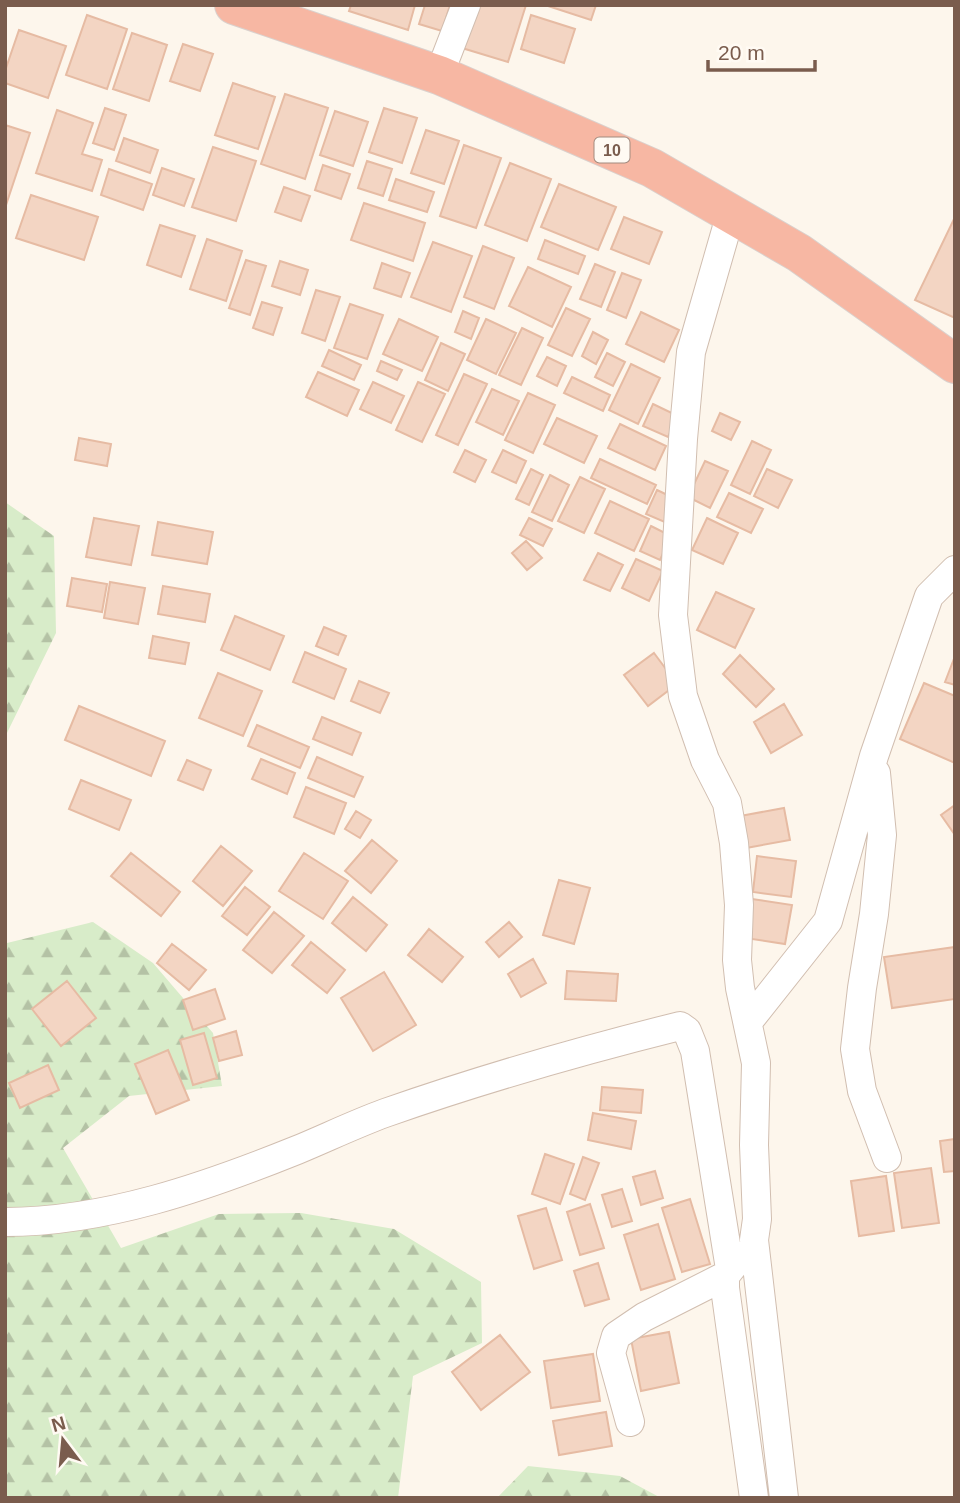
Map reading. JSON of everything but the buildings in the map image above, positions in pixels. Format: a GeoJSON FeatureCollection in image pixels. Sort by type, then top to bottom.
{"type":"FeatureCollection","features":[{"type":"Feature","properties":{"kind":"highway","name":"10"},"geometry":{"type":"LineString","coordinates":[[234,5],[439,75],[652,168],[799,253],[955,364]]}},
{"type":"Feature","properties":{"kind":"street"},"geometry":{"type":"LineString","coordinates":[[439,75],[466,5]]}},
{"type":"Feature","properties":{"kind":"street"},"geometry":{"type":"LineString","coordinates":[[731,213],[691,352],[673,615],[683,696],[705,760],[727,803],[734,843],[739,905],[737,960],[740,988],[756,1063],[754,1145],[757,1219],[754,1240],[784,1498]]}},
{"type":"Feature","properties":{"kind":"street"},"geometry":{"type":"LineString","coordinates":[[748,1022],[828,921],[874,756],[929,596],[955,570]]}},
{"type":"Feature","properties":{"kind":"street"},"geometry":{"type":"LineString","coordinates":[[874,756],[882,835],[855,1049],[862,1091],[887,1158]]}},
{"type":"Feature","properties":{"kind":"street"},"geometry":{"type":"LineString","coordinates":[[5,1222],[37,1222],[110,1210],[200,1186],[382,1114],[500,1074],[680,1027],[687,1031],[695,1051],[727,1272],[754,1498]]}},
{"type":"Feature","properties":{"kind":"street"},"geometry":{"type":"LineString","coordinates":[[630,1422],[611,1353],[616,1336],[644,1317],[727,1272],[754,1240]]}},
{"type":"Feature","properties":{"kind":"green space"},"geometry":{"type":"Polygon","coordinates":[[[5,502],[54,536],[56,633],[5,737],[5,502]]]}},
{"type":"Feature","properties":{"kind":"green space"},"geometry":{"type":"Polygon","coordinates":[[[93,922],[153,963],[213,1033],[222,1086],[129,1096],[63,1148],[121,1248],[219,1214],[301,1213],[394,1229],[481,1282],[482,1343],[413,1376],[398,1498],[5,1498],[5,941],[7,943],[93,922]]]}},
{"type":"Feature","properties":{"kind":"green space"},"geometry":{"type":"Polygon","coordinates":[[[528,1466],[620,1476],[661,1498],[497,1498],[528,1466]]]}}]}
